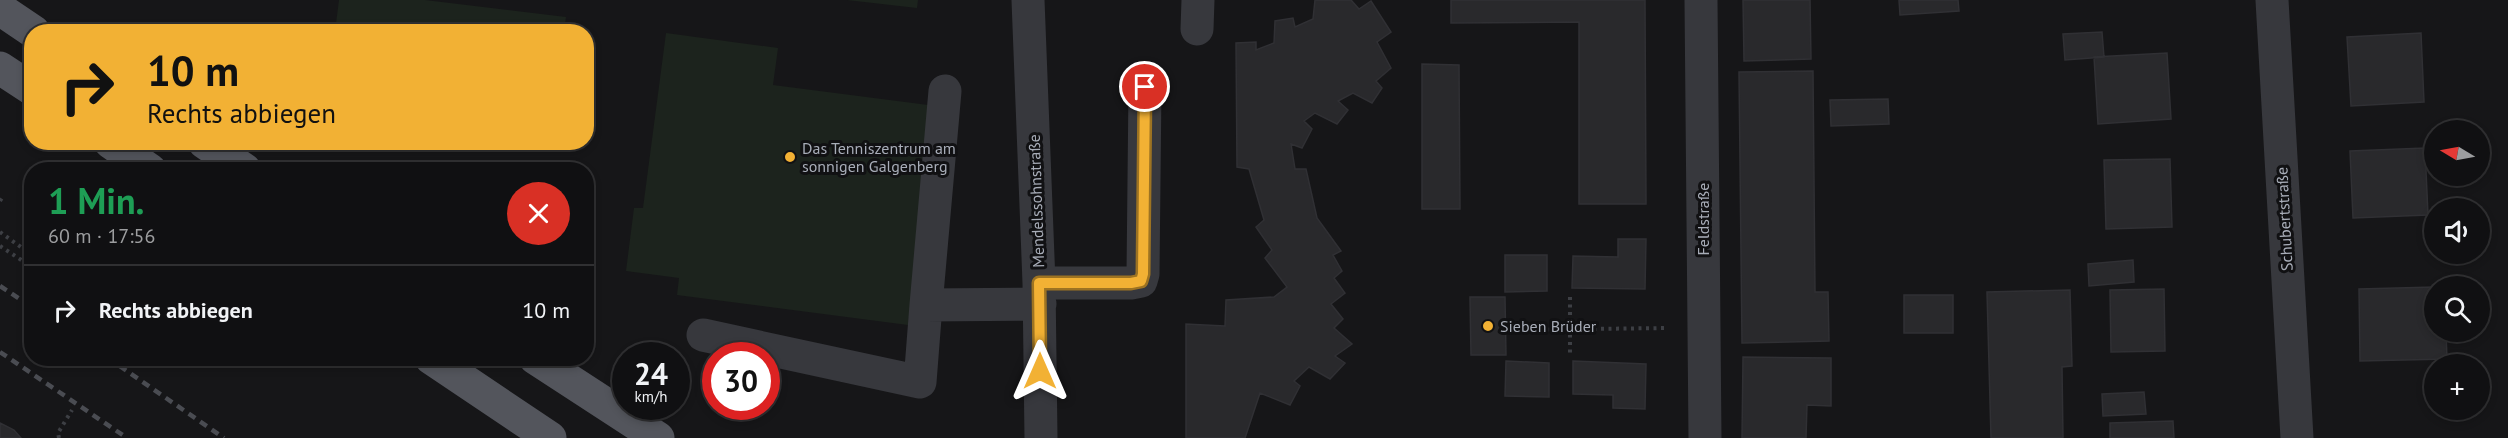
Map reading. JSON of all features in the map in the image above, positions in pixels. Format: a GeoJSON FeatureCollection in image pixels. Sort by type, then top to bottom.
{"type":"FeatureCollection","features":[{"type":"Feature","properties":{"kind":"main road"},"geometry":{"type":"LineString","coordinates":[[0,9],[24,25]]}},
{"type":"Feature","properties":{"kind":"main road"},"geometry":{"type":"LineString","coordinates":[[0,68],[24,84]]}},
{"type":"Feature","properties":{"kind":"main road"},"geometry":{"type":"LineString","coordinates":[[121,150],[139,162]]}},
{"type":"Feature","properties":{"kind":"main road"},"geometry":{"type":"LineString","coordinates":[[216,150],[233,162]]}},
{"type":"Feature","properties":{"kind":"main road"},"geometry":{"type":"LineString","coordinates":[[443,366],[550,438]]}},
{"type":"Feature","properties":{"kind":"main road"},"geometry":{"type":"LineString","coordinates":[[547,366],[658,438]]}},
{"type":"Feature","properties":{"kind":"street","name":"Mendelssohnstraße"},"geometry":{"type":"LineString","coordinates":[[1029,0],[1039,294],[1041,438]]}},
{"type":"Feature","properties":{"kind":"street","name":"Feldstraße"},"geometry":{"type":"LineString","coordinates":[[1701,0],[1705,438]]}},
{"type":"Feature","properties":{"kind":"street","name":"Schubertstraße"},"geometry":{"type":"LineString","coordinates":[[2272,0],[2297,438]]}},
{"type":"Feature","properties":{"kind":"street"},"geometry":{"type":"LineString","coordinates":[[926,305],[1141,281],[1143,274],[1145,87]]}},
{"type":"Feature","properties":{"kind":"street"},"geometry":{"type":"LineString","coordinates":[[703,335],[920,382],[945,92]]}},
{"type":"Feature","properties":{"kind":"path"},"geometry":{"type":"LineString","coordinates":[[0,201],[3,196]]}},
{"type":"Feature","properties":{"kind":"path"},"geometry":{"type":"LineString","coordinates":[[0,232],[24,249]]}},
{"type":"Feature","properties":{"kind":"path"},"geometry":{"type":"LineString","coordinates":[[0,246],[24,262]]}},
{"type":"Feature","properties":{"kind":"path"},"geometry":{"type":"LineString","coordinates":[[1570,297],[1570,357]]}},
{"type":"Feature","properties":{"kind":"path"},"geometry":{"type":"LineString","coordinates":[[1511,330],[1704,327]]}},
{"type":"Feature","properties":{"kind":"path"},"geometry":{"type":"LineString","coordinates":[[59,438],[58,433],[72,410]]}},
{"type":"Feature","properties":{"kind":"shaded area"},"geometry":{"type":"Polygon","coordinates":[[[339,0],[425,0],[566,17],[565,24],[336,24],[339,0]]]}},
{"type":"Feature","properties":{"kind":"shaded area"},"geometry":{"type":"Polygon","coordinates":[[[847,0],[918,0],[917,8],[847,0]]]}},
{"type":"Feature","properties":{"kind":"shaded area","name":"Das Tenniszentrum am sonnigen Galgenberg"},"geometry":{"type":"Polygon","coordinates":[[[666,33],[778,48],[773,85],[936,106],[908,325],[677,295],[679,278],[626,271],[634,208],[643,208],[666,33]]]}},
{"type":"Feature","properties":{"kind":"building"},"geometry":{"type":"Polygon","coordinates":[[[1315,0],[1351,0],[1359,9],[1371,1],[1391,32],[1377,42],[1391,68],[1376,81],[1382,88],[1372,103],[1353,93],[1338,101],[1348,110],[1337,124],[1315,113],[1304,121],[1312,129],[1302,148],[1291,144],[1295,169],[1306,169],[1317,218],[1341,251],[1333,255],[1342,271],[1334,278],[1345,293],[1331,304],[1343,319],[1334,328],[1352,344],[1335,356],[1345,363],[1330,379],[1309,367],[1294,381],[1300,386],[1290,405],[1260,393],[1245,438],[1186,438],[1186,324],[1225,326],[1226,300],[1274,297],[1287,287],[1265,258],[1272,250],[1256,227],[1264,220],[1249,169],[1237,167],[1236,43],[1256,42],[1256,50],[1274,43],[1275,21],[1293,18],[1295,27],[1313,19],[1315,0]]]}},
{"type":"Feature","properties":{"kind":"building"},"geometry":{"type":"Polygon","coordinates":[[[1451,0],[1645,0],[1646,204],[1579,204],[1579,22],[1451,23],[1451,0]]]}},
{"type":"Feature","properties":{"kind":"building"},"geometry":{"type":"Polygon","coordinates":[[[1743,0],[1810,0],[1811,59],[1744,61],[1743,0]]]}},
{"type":"Feature","properties":{"kind":"building"},"geometry":{"type":"Polygon","coordinates":[[[1899,0],[1958,0],[1959,11],[1900,15],[1899,0]]]}},
{"type":"Feature","properties":{"kind":"building"},"geometry":{"type":"Polygon","coordinates":[[[2102,32],[2104,57],[2065,60],[2063,34],[2102,32]]]}},
{"type":"Feature","properties":{"kind":"building"},"geometry":{"type":"Polygon","coordinates":[[[2421,33],[2424,102],[2351,106],[2347,37],[2421,33]]]}},
{"type":"Feature","properties":{"kind":"building"},"geometry":{"type":"Polygon","coordinates":[[[2167,53],[2171,119],[2098,124],[2094,57],[2167,53]]]}},
{"type":"Feature","properties":{"kind":"building"},"geometry":{"type":"Polygon","coordinates":[[[1422,64],[1459,65],[1460,209],[1422,209],[1422,64]]]}},
{"type":"Feature","properties":{"kind":"building"},"geometry":{"type":"Polygon","coordinates":[[[1813,71],[1815,292],[1828,292],[1829,341],[1742,343],[1739,72],[1813,71]]]}},
{"type":"Feature","properties":{"kind":"building"},"geometry":{"type":"Polygon","coordinates":[[[1888,99],[1889,124],[1831,126],[1830,100],[1888,99]]]}},
{"type":"Feature","properties":{"kind":"building"},"geometry":{"type":"Polygon","coordinates":[[[2424,148],[2424,186],[2427,186],[2427,198],[2424,198],[2424,215],[2353,218],[2350,151],[2424,148]]]}},
{"type":"Feature","properties":{"kind":"building"},"geometry":{"type":"Polygon","coordinates":[[[2170,159],[2172,227],[2106,229],[2104,160],[2170,159]]]}},
{"type":"Feature","properties":{"kind":"building"},"geometry":{"type":"Polygon","coordinates":[[[1618,239],[1646,239],[1645,289],[1572,288],[1573,256],[1618,257],[1618,239]]]}},
{"type":"Feature","properties":{"kind":"building"},"geometry":{"type":"Polygon","coordinates":[[[1505,255],[1547,255],[1547,291],[1505,292],[1505,255]]]}},
{"type":"Feature","properties":{"kind":"building"},"geometry":{"type":"Polygon","coordinates":[[[2133,260],[2134,282],[2089,286],[2088,264],[2133,260]]]}},
{"type":"Feature","properties":{"kind":"building"},"geometry":{"type":"Polygon","coordinates":[[[2424,287],[2424,342],[2446,342],[2447,354],[2424,354],[2424,360],[2360,361],[2359,289],[2424,287]]]}},
{"type":"Feature","properties":{"kind":"building"},"geometry":{"type":"Polygon","coordinates":[[[2164,289],[2165,351],[2111,352],[2110,290],[2164,289]]]}},
{"type":"Feature","properties":{"kind":"building"},"geometry":{"type":"Polygon","coordinates":[[[2070,290],[2072,366],[2062,367],[2063,438],[1991,438],[1987,292],[2070,290]]]}},
{"type":"Feature","properties":{"kind":"building"},"geometry":{"type":"Polygon","coordinates":[[[1904,295],[1953,295],[1953,333],[1904,333],[1904,295]]]}},
{"type":"Feature","properties":{"kind":"building","name":"Sieben Brüder"},"geometry":{"type":"Polygon","coordinates":[[[1470,297],[1505,297],[1506,355],[1471,355],[1470,297]]]}},
{"type":"Feature","properties":{"kind":"building"},"geometry":{"type":"Polygon","coordinates":[[[1743,357],[1831,358],[1831,406],[1807,405],[1806,438],[1742,438],[1743,357]]]}},
{"type":"Feature","properties":{"kind":"building"},"geometry":{"type":"Polygon","coordinates":[[[1506,361],[1549,363],[1549,397],[1505,396],[1506,361]]]}},
{"type":"Feature","properties":{"kind":"building"},"geometry":{"type":"Polygon","coordinates":[[[1573,361],[1646,364],[1645,409],[1613,408],[1613,395],[1573,394],[1573,361]]]}},
{"type":"Feature","properties":{"kind":"building"},"geometry":{"type":"Polygon","coordinates":[[[2144,392],[2146,414],[2103,416],[2102,394],[2144,392]]]}},
{"type":"Feature","properties":{"kind":"building"},"geometry":{"type":"Polygon","coordinates":[[[2173,421],[2174,438],[2110,438],[2110,423],[2173,421]]]}},
{"type":"Feature","properties":{"kind":"building"},"geometry":{"type":"Polygon","coordinates":[[[0,423],[14,430],[21,438],[0,438],[0,423]]]}},
{"type":"Feature","properties":{"kind":"railway"},"geometry":{"type":"LineString","coordinates":[[0,286],[24,302]]}},
{"type":"Feature","properties":{"kind":"railway"},"geometry":{"type":"LineString","coordinates":[[0,352],[127,438]]}},
{"type":"Feature","properties":{"kind":"railway"},"geometry":{"type":"LineString","coordinates":[[120,366],[224,438]]}},
{"type":"Feature","properties":{"kind":"place","name":"Das Tenniszentrum am sonnigen Galgenberg"},"geometry":{"type":"Point","coordinates":[790,157]}},
{"type":"Feature","properties":{"kind":"place","name":"Sieben Brüder"},"geometry":{"type":"Point","coordinates":[1488,326]}},
{"type":"Feature","properties":{"kind":"route"},"geometry":{"type":"LineString","coordinates":[[1040,371],[1039,283],[1131,283],[1141,281],[1143,274],[1145,87]]}}]}
